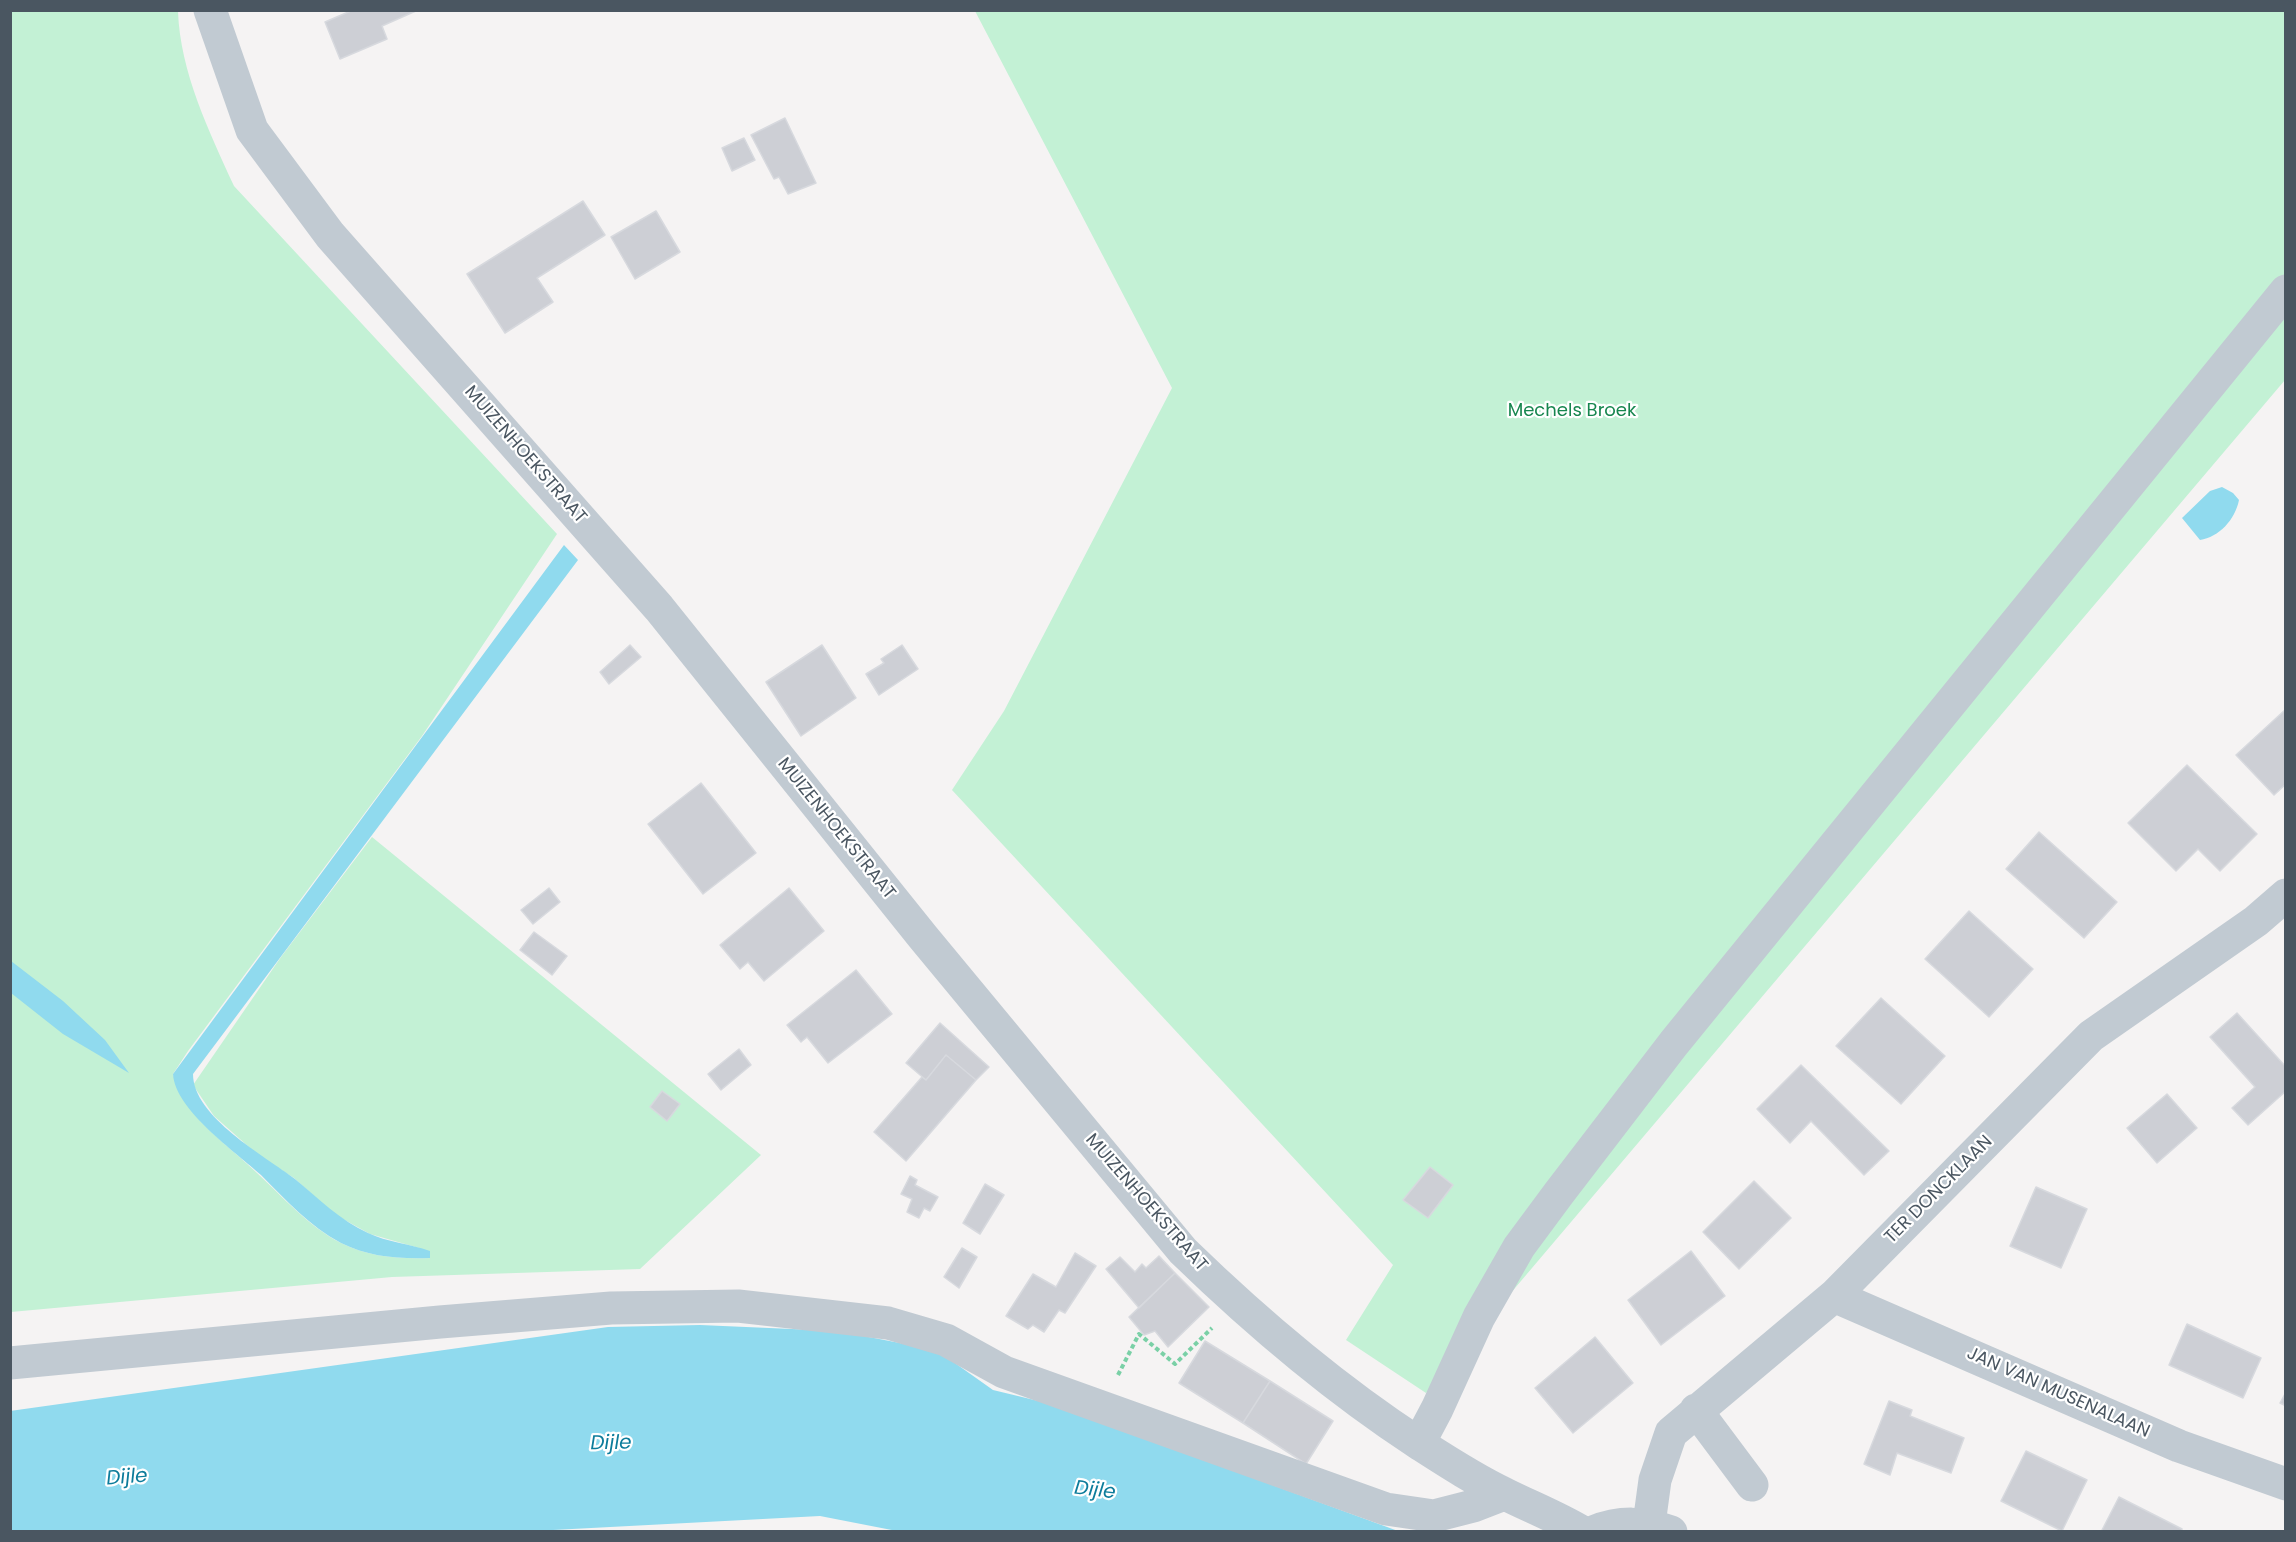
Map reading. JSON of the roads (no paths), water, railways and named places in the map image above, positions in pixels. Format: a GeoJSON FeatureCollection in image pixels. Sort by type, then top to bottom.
{"type":"FeatureCollection","features":[{"type":"Feature","properties":{"kind":"street","name":"MUIZENHOEKSTRAAT"},"geometry":{"type":"LineString","coordinates":[[210,10],[252,130],[330,235],[660,608],[922,937],[1183,1251],[1238,1303],[1337,1385],[1419,1443],[1504,1494],[1547,1511],[1582,1532]]}},
{"type":"Feature","properties":{"kind":"street"},"geometry":{"type":"LineString","coordinates":[[1419,1443],[1479,1317],[1520,1247],[1559,1193],[1674,1043],[2286,291]]}},
{"type":"Feature","properties":{"kind":"street","name":"TER DONCKLAAN"},"geometry":{"type":"LineString","coordinates":[[1660,1528],[1662,1455],[1671,1433],[1834,1296],[2091,1036],[2256,921],[2286,895]]}},
{"type":"Feature","properties":{"kind":"street","name":"JAN VAN MUSENALAAN"},"geometry":{"type":"LineString","coordinates":[[1834,1296],[2179,1446],[2286,1484]]}},
{"type":"Feature","properties":{"kind":"street"},"geometry":{"type":"LineString","coordinates":[[10,1363],[611,1308],[738,1306],[888,1323],[926,1333],[946,1340],[1004,1372],[1386,1509],[1434,1516],[1473,1506],[1504,1494]]}},
{"type":"Feature","properties":{"kind":"street"},"geometry":{"type":"LineString","coordinates":[[1696,1410],[1752,1485]]}},
{"type":"Feature","properties":{"kind":"street"},"geometry":{"type":"LineString","coordinates":[[1593,1532],[1612,1524],[1660,1528]]}},
{"type":"Feature","properties":{"kind":"water"},"geometry":{"type":"Polygon","coordinates":[[[2222,487],[2233,493],[2239,500],[2237,507],[2230,521],[2220,531],[2200,540],[2182,518],[2210,491],[2222,487]]]}},
{"type":"Feature","properties":{"kind":"water"},"geometry":{"type":"Polygon","coordinates":[[[564,545],[578,560],[193,1074],[196,1090],[205,1105],[233,1134],[295,1179],[348,1222],[375,1236],[430,1251],[430,1258],[395,1257],[362,1251],[341,1243],[308,1221],[261,1175],[208,1129],[184,1102],[176,1088],[173,1074],[564,545]]]}},
{"type":"Feature","properties":{"kind":"water"},"geometry":{"type":"Polygon","coordinates":[[[11,961],[63,1001],[105,1040],[129,1073],[63,1034],[11,993],[11,961]]]}},
{"type":"Feature","properties":{"kind":"water","name":"Dijle"},"geometry":{"type":"Polygon","coordinates":[[[700,1325],[838,1331],[905,1344],[945,1356],[993,1390],[1051,1404],[1398,1531],[902,1532],[820,1516],[515,1532],[11,1531],[10,1411],[608,1327],[700,1325]]]}},
{"type":"Feature","properties":{"kind":"park label","name":"Mechels Broek"},"geometry":{"type":"Point","coordinates":[1572,411]}}]}
